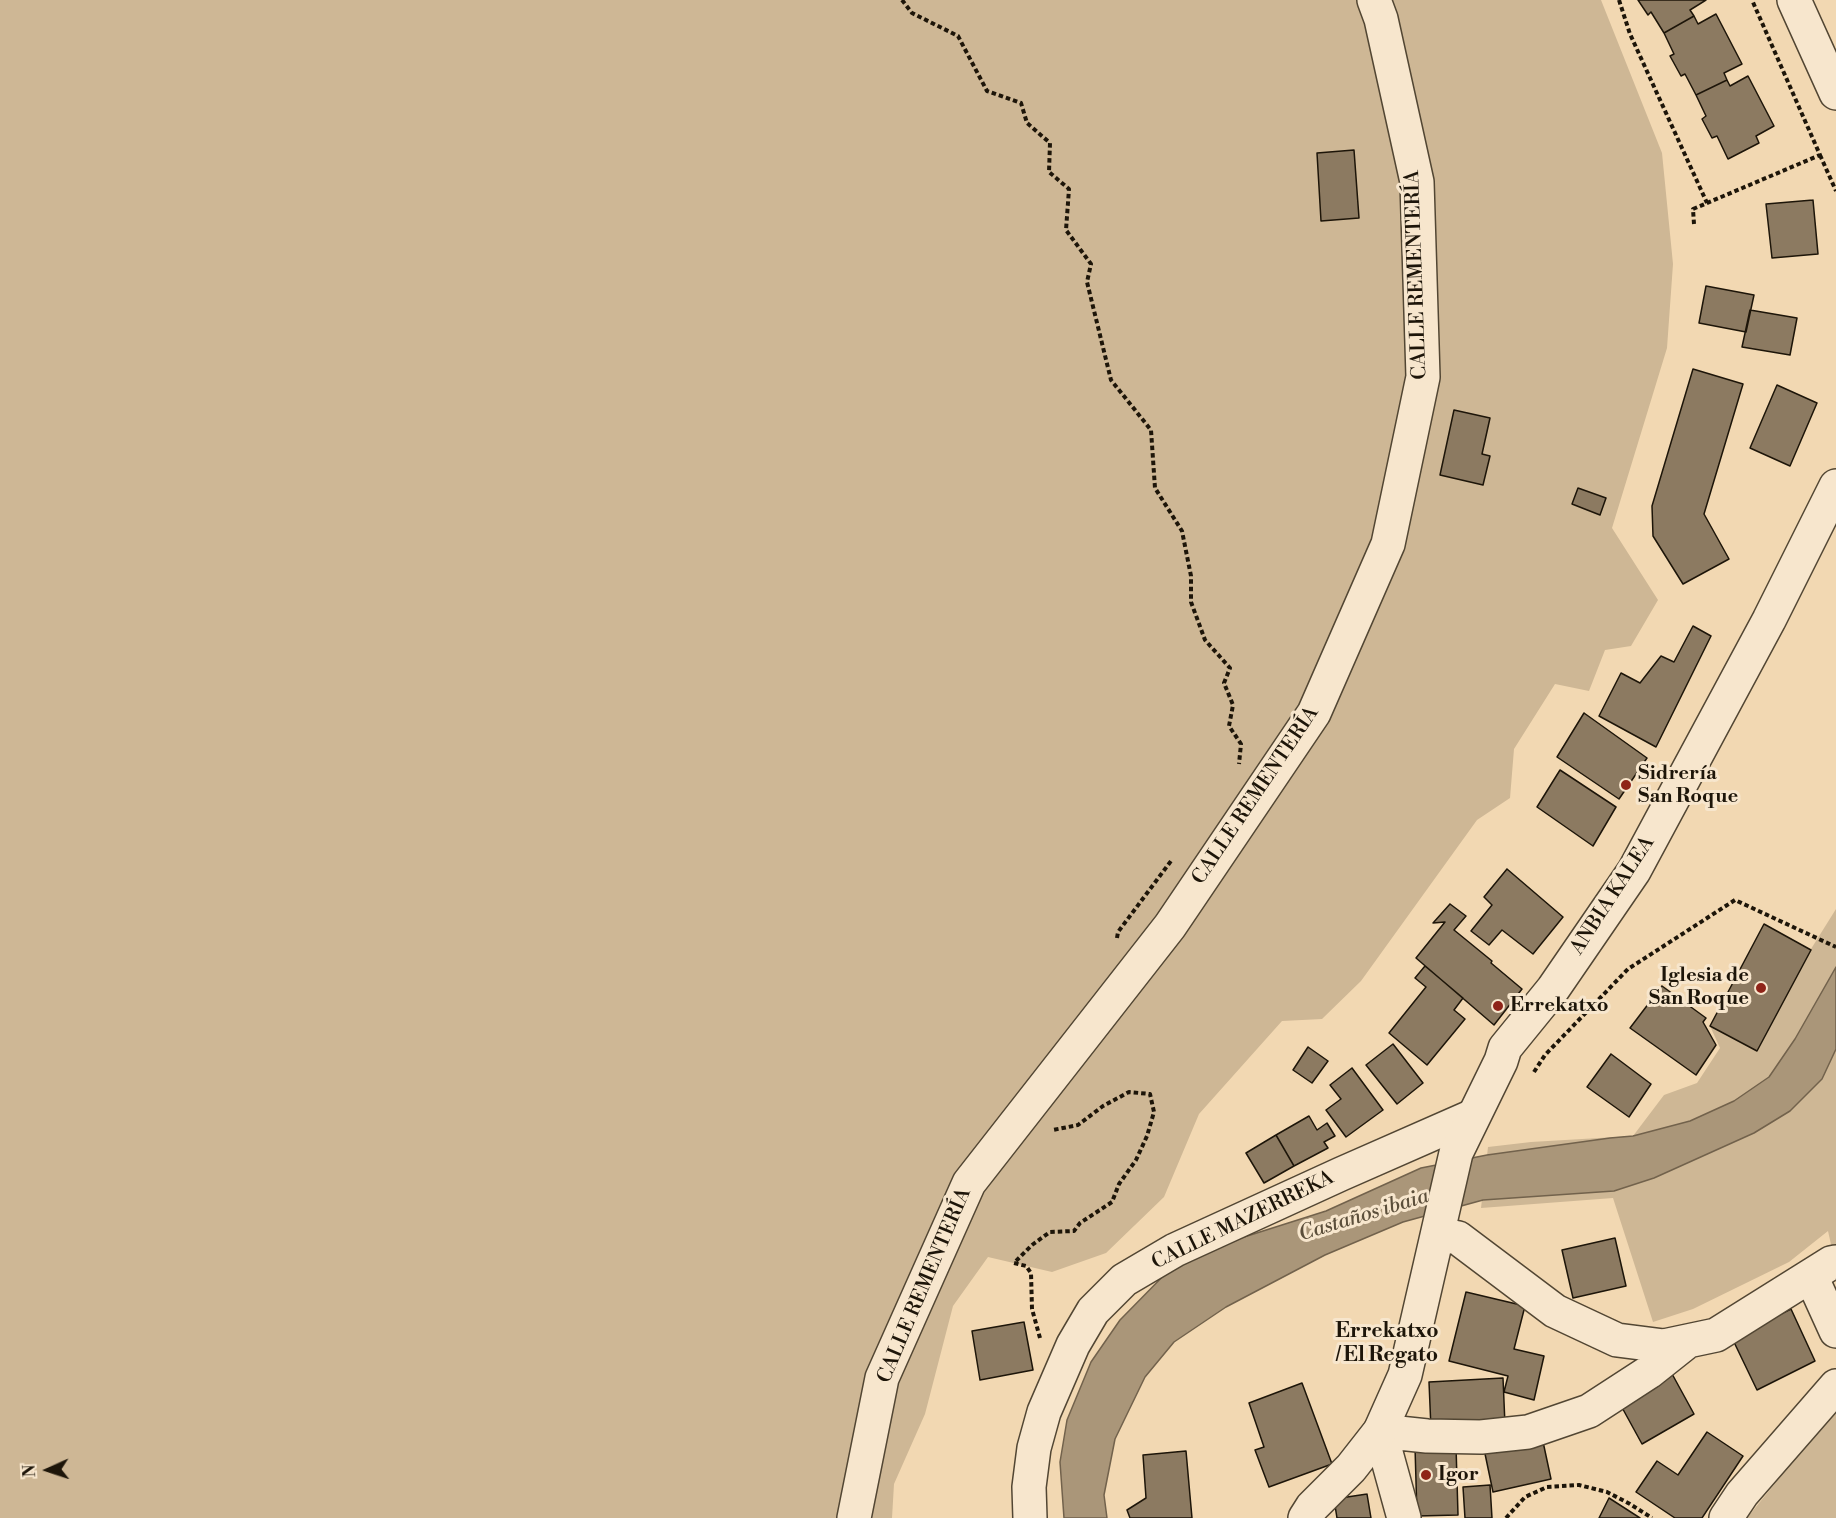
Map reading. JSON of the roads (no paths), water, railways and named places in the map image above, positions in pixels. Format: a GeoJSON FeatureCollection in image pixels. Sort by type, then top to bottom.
{"type":"FeatureCollection","features":[{"type":"Feature","properties":{"kind":"street","name":"CALLE REMENTERÍA"},"geometry":{"type":"LineString","coordinates":[[854,1518],[882,1378],[969,1183],[1170,926],[1314,714],[1388,544],[1423,377],[1417,182],[1381,19],[1374,0]]}},
{"type":"Feature","properties":{"kind":"street"},"geometry":{"type":"LineString","coordinates":[[1794,0],[1836,93]]}},
{"type":"Feature","properties":{"kind":"street","name":"ANBIA KALEA"},"geometry":{"type":"LineString","coordinates":[[1305,1518],[1312,1507],[1350,1468],[1380,1431],[1405,1375],[1456,1153],[1501,1061],[1505,1048],[1552,989],[1634,871],[1769,620],[1836,486]]}},
{"type":"Feature","properties":{"kind":"street","name":"CALLE MAZERREKA"},"geometry":{"type":"LineString","coordinates":[[1030,1518],[1029,1487],[1032,1458],[1044,1412],[1072,1345],[1094,1311],[1124,1280],[1175,1250],[1473,1116]]}},
{"type":"Feature","properties":{"kind":"street"},"geometry":{"type":"LineString","coordinates":[[1437,1238],[1458,1238],[1555,1311],[1617,1340],[1664,1346],[1716,1335],[1826,1267],[1836,1332]]}},
{"type":"Feature","properties":{"kind":"street"},"geometry":{"type":"LineString","coordinates":[[1404,1518],[1380,1431],[1427,1436],[1481,1437],[1528,1432],[1589,1411],[1649,1372],[1689,1341]]}},
{"type":"Feature","properties":{"kind":"street"},"geometry":{"type":"LineString","coordinates":[[1726,1518],[1742,1494],[1836,1386]]}},
{"type":"Feature","properties":{"kind":"water","name":"Castaños ibaia"},"geometry":{"type":"Polygon","coordinates":[[[1836,967],[1836,1049],[1822,1079],[1790,1111],[1754,1133],[1654,1178],[1614,1191],[1483,1200],[1403,1222],[1325,1255],[1226,1307],[1174,1342],[1145,1377],[1115,1439],[1104,1495],[1107,1518],[1064,1518],[1060,1462],[1067,1420],[1091,1362],[1120,1320],[1173,1266],[1241,1238],[1326,1211],[1421,1168],[1487,1155],[1633,1136],[1690,1121],[1734,1101],[1769,1077],[1795,1039],[1836,967]]]}},
{"type":"Feature","properties":{"kind":"place","name":"Sidrería San Roque"},"geometry":{"type":"Point","coordinates":[1626,785]}},
{"type":"Feature","properties":{"kind":"place","name":"Iglesia de San Roque"},"geometry":{"type":"Point","coordinates":[1761,988]}},
{"type":"Feature","properties":{"kind":"place","name":"Errekatxo"},"geometry":{"type":"Point","coordinates":[1498,1006]}},
{"type":"Feature","properties":{"kind":"place","name":"Igor"},"geometry":{"type":"Point","coordinates":[1426,1475]}},
{"type":"Feature","properties":{"kind":"district","name":"Errekatxo / El Regato"},"geometry":{"type":"Point","coordinates":[1387,1344]}}]}
